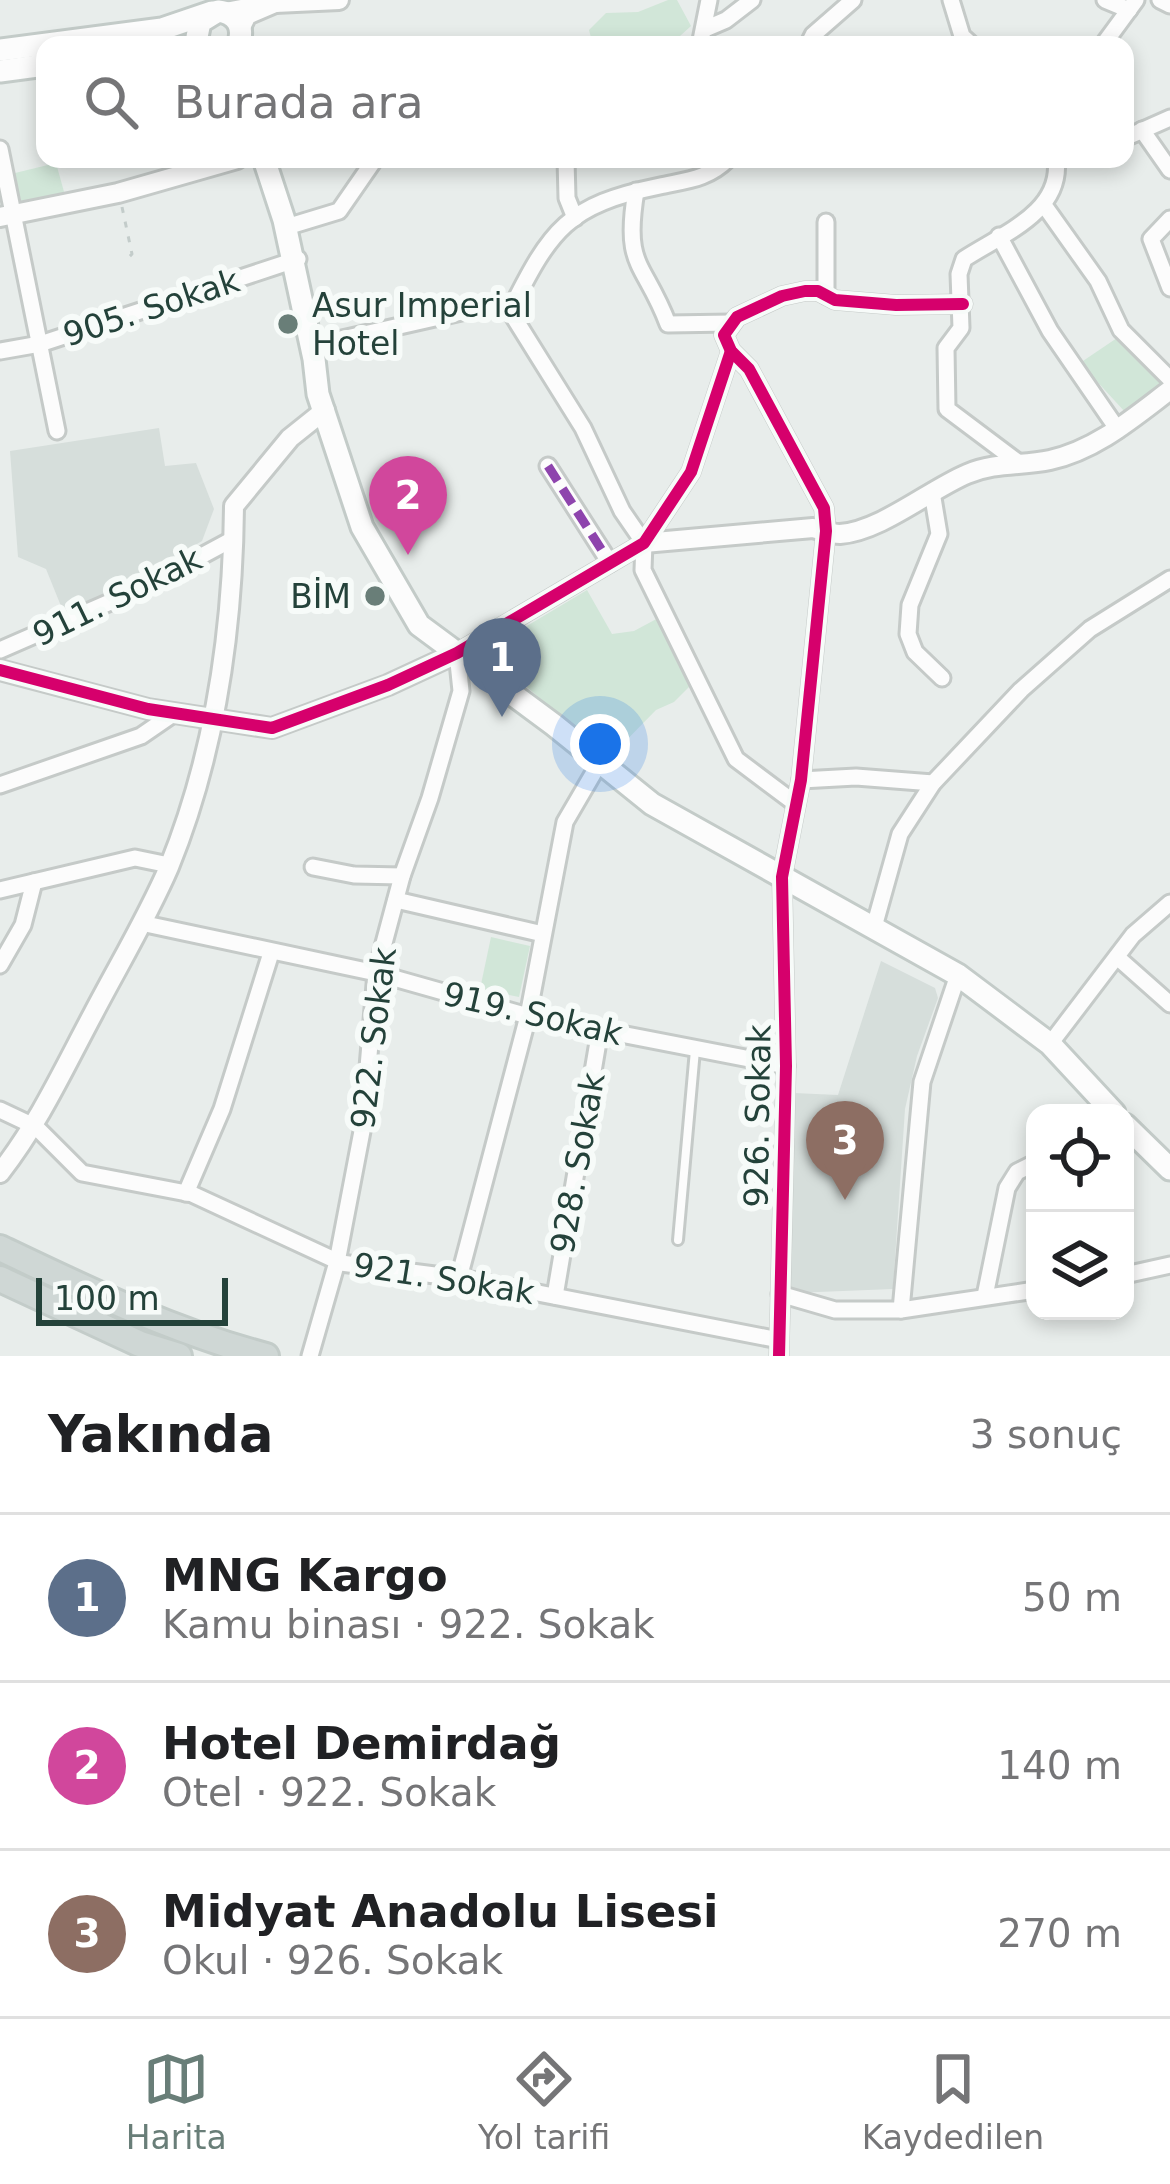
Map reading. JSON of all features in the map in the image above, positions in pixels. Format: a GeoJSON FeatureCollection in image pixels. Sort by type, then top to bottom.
{"type":"FeatureCollection","features":[{"type":"Feature","properties":{"kind":"main road"},"geometry":{"type":"LineString","coordinates":[[198,36],[197,29],[232,24]]}},
{"type":"Feature","properties":{"kind":"main road"},"geometry":{"type":"LineString","coordinates":[[103,36],[232,24]]}},
{"type":"Feature","properties":{"kind":"main road"},"geometry":{"type":"LineString","coordinates":[[0,50],[36,45]]}},
{"type":"Feature","properties":{"kind":"main road"},"geometry":{"type":"LineString","coordinates":[[0,70],[36,66]]}},
{"type":"Feature","properties":{"kind":"main road"},"geometry":{"type":"LineString","coordinates":[[267,168],[316,345],[318,394],[362,527],[419,625],[652,804],[958,975],[1051,1044],[1106,1104]]}},
{"type":"Feature","properties":{"kind":"main road"},"geometry":{"type":"LineString","coordinates":[[277,168],[292,225],[295,260]]}},
{"type":"Feature","properties":{"kind":"main road"},"geometry":{"type":"LineString","coordinates":[[1142,1138],[1170,1169]]}},
{"type":"Feature","properties":{"kind":"main road"},"geometry":{"type":"LineString","coordinates":[[0,1248],[143,1317],[266,1356]]}},
{"type":"Feature","properties":{"kind":"main road"},"geometry":{"type":"LineString","coordinates":[[0,1280],[140,1350],[179,1356]]}},
{"type":"Feature","properties":{"kind":"street"},"geometry":{"type":"LineString","coordinates":[[232,24],[275,2],[339,0]]}},
{"type":"Feature","properties":{"kind":"street"},"geometry":{"type":"LineString","coordinates":[[701,36],[710,0]]}},
{"type":"Feature","properties":{"kind":"street"},"geometry":{"type":"LineString","coordinates":[[705,36],[752,0]]}},
{"type":"Feature","properties":{"kind":"street"},"geometry":{"type":"LineString","coordinates":[[812,36],[853,0]]}},
{"type":"Feature","properties":{"kind":"street"},"geometry":{"type":"LineString","coordinates":[[951,0],[962,36]]}},
{"type":"Feature","properties":{"kind":"street"},"geometry":{"type":"LineString","coordinates":[[1105,0],[1132,5],[1110,36]]}},
{"type":"Feature","properties":{"kind":"street"},"geometry":{"type":"LineString","coordinates":[[1160,0],[1170,5]]}},
{"type":"Feature","properties":{"kind":"street"},"geometry":{"type":"LineString","coordinates":[[1134,134],[1170,118]]}},
{"type":"Feature","properties":{"kind":"street"},"geometry":{"type":"LineString","coordinates":[[1142,130],[1170,170]]}},
{"type":"Feature","properties":{"kind":"street"},"geometry":{"type":"LineString","coordinates":[[0,149],[7,216],[57,431]]}},
{"type":"Feature","properties":{"kind":"street"},"geometry":{"type":"LineString","coordinates":[[7,216],[118,194],[206,168]]}},
{"type":"Feature","properties":{"kind":"street"},"geometry":{"type":"LineString","coordinates":[[292,225],[339,211],[369,168]]}},
{"type":"Feature","properties":{"kind":"street"},"geometry":{"type":"LineString","coordinates":[[566,168],[567,198],[575,218]]}},
{"type":"Feature","properties":{"kind":"street"},"geometry":{"type":"LineString","coordinates":[[510,311],[552,236],[599,200],[712,176],[720,168]]}},
{"type":"Feature","properties":{"kind":"street"},"geometry":{"type":"LineString","coordinates":[[1019,463],[947,409],[946,348],[961,328],[959,274],[964,259],[1044,205],[1059,176],[1058,168]]}},
{"type":"Feature","properties":{"kind":"street"},"geometry":{"type":"LineString","coordinates":[[636,191],[631,245],[640,273],[668,324],[731,323],[782,296],[818,291],[836,300],[963,304]]}},
{"type":"Feature","properties":{"kind":"street"},"geometry":{"type":"LineString","coordinates":[[0,670],[172,714],[272,728],[388,685],[457,653],[644,543],[812,528],[838,534],[968,473],[1067,456],[1118,430],[1168,394],[1121,330],[1098,281],[1044,205]]}},
{"type":"Feature","properties":{"kind":"street"},"geometry":{"type":"LineString","coordinates":[[1170,219],[1151,239],[1170,289]]}},
{"type":"Feature","properties":{"kind":"street"},"geometry":{"type":"LineString","coordinates":[[826,222],[826,295]]}},
{"type":"Feature","properties":{"kind":"street"},"geometry":{"type":"LineString","coordinates":[[999,236],[1050,331],[1118,430]]}},
{"type":"Feature","properties":{"kind":"street","name":"905. Sokak"},"geometry":{"type":"LineString","coordinates":[[0,351],[40,344],[295,260]]}},
{"type":"Feature","properties":{"kind":"street"},"geometry":{"type":"LineString","coordinates":[[316,345],[488,306],[510,311],[583,428],[622,511],[644,543]]}},
{"type":"Feature","properties":{"kind":"street"},"geometry":{"type":"LineString","coordinates":[[731,323],[724,334],[731,351],[749,369],[824,508],[826,531]]}},
{"type":"Feature","properties":{"kind":"street"},"geometry":{"type":"LineString","coordinates":[[731,351],[691,472],[644,543],[643,570],[736,759],[796,804]]}},
{"type":"Feature","properties":{"kind":"street"},"geometry":{"type":"LineString","coordinates":[[0,1173],[36,1127],[169,866],[213,722],[235,560],[234,506],[290,438],[325,410]]}},
{"type":"Feature","properties":{"kind":"street"},"geometry":{"type":"LineString","coordinates":[[548,466],[610,563]]}},
{"type":"Feature","properties":{"kind":"street"},"geometry":{"type":"LineString","coordinates":[[932,492],[939,534],[910,605],[908,634],[915,652],[942,678]]}},
{"type":"Feature","properties":{"kind":"street","name":"926. Sokak"},"geometry":{"type":"LineString","coordinates":[[779,1348],[786,1066],[782,877],[801,780],[826,531]]}},
{"type":"Feature","properties":{"kind":"street","name":"911. Sokak"},"geometry":{"type":"LineString","coordinates":[[0,650],[140,589],[233,539]]}},
{"type":"Feature","properties":{"kind":"street"},"geometry":{"type":"LineString","coordinates":[[874,927],[900,834],[933,783],[1021,690],[1090,629],[1170,579]]}},
{"type":"Feature","properties":{"kind":"street","name":"922. Sokak"},"geometry":{"type":"LineString","coordinates":[[310,1356],[337,1262],[363,1126],[376,973],[461,691],[457,653]]}},
{"type":"Feature","properties":{"kind":"street"},"geometry":{"type":"LineString","coordinates":[[0,784],[141,736],[172,714]]}},
{"type":"Feature","properties":{"kind":"street"},"geometry":{"type":"LineString","coordinates":[[459,1278],[528,1016],[565,822],[600,762]]}},
{"type":"Feature","properties":{"kind":"street"},"geometry":{"type":"LineString","coordinates":[[801,780],[856,777],[933,783]]}},
{"type":"Feature","properties":{"kind":"street"},"geometry":{"type":"LineString","coordinates":[[0,890],[135,858],[169,866]]}},
{"type":"Feature","properties":{"kind":"street"},"geometry":{"type":"LineString","coordinates":[[313,867],[354,875],[402,876]]}},
{"type":"Feature","properties":{"kind":"street"},"geometry":{"type":"LineString","coordinates":[[0,964],[23,925],[34,882]]}},
{"type":"Feature","properties":{"kind":"street"},"geometry":{"type":"LineString","coordinates":[[396,900],[543,934]]}},
{"type":"Feature","properties":{"kind":"street"},"geometry":{"type":"LineString","coordinates":[[1051,1044],[1133,935],[1170,903]]}},
{"type":"Feature","properties":{"kind":"street","name":"919. Sokak"},"geometry":{"type":"LineString","coordinates":[[141,922],[376,973],[528,1016],[786,1066]]}},
{"type":"Feature","properties":{"kind":"street"},"geometry":{"type":"LineString","coordinates":[[186,1193],[222,1109],[271,953]]}},
{"type":"Feature","properties":{"kind":"street"},"geometry":{"type":"LineString","coordinates":[[1117,957],[1170,1004]]}},
{"type":"Feature","properties":{"kind":"street"},"geometry":{"type":"LineString","coordinates":[[901,1310],[922,1082],[958,975]]}},
{"type":"Feature","properties":{"kind":"street","name":"928. Sokak"},"geometry":{"type":"LineString","coordinates":[[555,1296],[600,1030]]}},
{"type":"Feature","properties":{"kind":"street","name":"921. Sokak"},"geometry":{"type":"LineString","coordinates":[[0,1110],[36,1127],[82,1174],[186,1193],[337,1262],[555,1296],[779,1348]]}},
{"type":"Feature","properties":{"kind":"street"},"geometry":{"type":"LineString","coordinates":[[985,1296],[1007,1188],[1026,1167]]}},
{"type":"Feature","properties":{"kind":"street"},"geometry":{"type":"LineString","coordinates":[[1134,1273],[1170,1265]]}},
{"type":"Feature","properties":{"kind":"street"},"geometry":{"type":"LineString","coordinates":[[780,1294],[836,1310],[901,1310],[1026,1291]]}},
{"type":"Feature","properties":{"kind":"lane"},"geometry":{"type":"LineString","coordinates":[[678,1240],[695,1048]]}},
{"type":"Feature","properties":{"kind":"path"},"geometry":{"type":"LineString","coordinates":[[118,194],[132,254],[126,260]]}},
{"type":"Feature","properties":{"kind":"shaded area"},"geometry":{"type":"Polygon","coordinates":[[[159,428],[165,466],[196,463],[214,509],[202,541],[121,589],[63,611],[46,569],[18,557],[10,451],[159,428]]]}},
{"type":"Feature","properties":{"kind":"shaded area"},"geometry":{"type":"Polygon","coordinates":[[[881,961],[935,988],[938,998],[917,1056],[905,1109],[893,1289],[793,1293],[787,1284],[794,1093],[838,1095],[881,961]]]}},
{"type":"Feature","properties":{"kind":"green space"},"geometry":{"type":"Polygon","coordinates":[[[677,0],[691,26],[680,36],[591,36],[589,30],[606,13],[638,12],[677,0]]]}},
{"type":"Feature","properties":{"kind":"green space"},"geometry":{"type":"Polygon","coordinates":[[[57,168],[66,199],[21,207],[11,174],[57,168]]]}},
{"type":"Feature","properties":{"kind":"green space"},"geometry":{"type":"Polygon","coordinates":[[[1117,338],[1161,382],[1126,413],[1080,363],[1117,338]]]}},
{"type":"Feature","properties":{"kind":"green space"},"geometry":{"type":"Polygon","coordinates":[[[587,590],[612,634],[634,631],[662,616],[693,683],[674,702],[656,710],[609,758],[485,651],[587,590]]]}},
{"type":"Feature","properties":{"kind":"green space"},"geometry":{"type":"Polygon","coordinates":[[[491,937],[530,946],[519,997],[480,989],[491,937]]]}},
{"type":"Feature","properties":{"kind":"marked path"},"geometry":{"type":"LineString","coordinates":[[548,466],[610,563]]}},
{"type":"Feature","properties":{"kind":"cycle path"},"geometry":{"type":"LineString","coordinates":[[779,1356],[786,1066],[782,877],[801,780],[826,531],[824,508],[749,369],[731,351],[724,335],[737,317],[805,291],[818,291],[835,300],[963,304]]}},
{"type":"Feature","properties":{"kind":"cycle path"},"geometry":{"type":"LineString","coordinates":[[0,670],[148,709],[272,728],[388,685],[457,653],[644,543],[691,472],[731,351]]}},
{"type":"Feature","properties":{"kind":"place","name":"Asur Imperial Hotel"},"geometry":{"type":"Point","coordinates":[288,324]}},
{"type":"Feature","properties":{"kind":"place","name":"Hotel Demirdağ"},"geometry":{"type":"Point","coordinates":[408,555]}},
{"type":"Feature","properties":{"kind":"place","name":"BİM"},"geometry":{"type":"Point","coordinates":[375,596]}},
{"type":"Feature","properties":{"kind":"place","name":"MNG Kargo"},"geometry":{"type":"Point","coordinates":[502,717]}},
{"type":"Feature","properties":{"kind":"place","name":"Midyat Anadolu Lisesi"},"geometry":{"type":"Point","coordinates":[845,1200]}}]}
